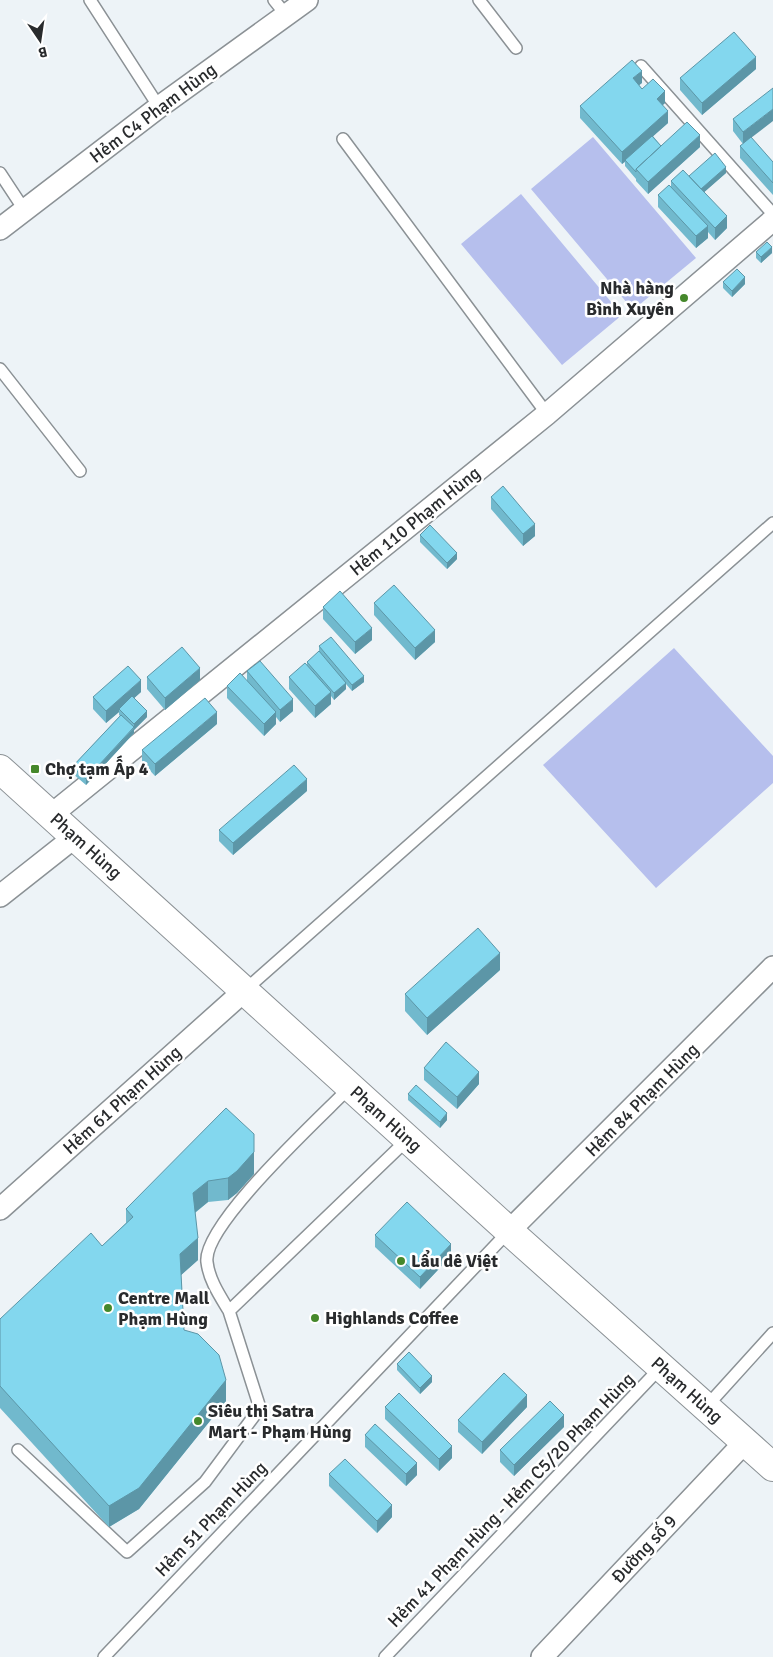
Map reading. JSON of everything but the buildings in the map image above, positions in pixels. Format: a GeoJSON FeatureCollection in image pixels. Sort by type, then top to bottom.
{"type":"FeatureCollection","features":[{"type":"Feature","properties":{"kind":"main road","name":"Phạm Hùng"},"geometry":{"type":"LineString","coordinates":[[0,769],[509,1231],[773,1467]]}},
{"type":"Feature","properties":{"kind":"street","name":"Hẻm C4 Phạm Hùng"},"geometry":{"type":"LineString","coordinates":[[0,228],[25,211],[159,107],[280,8],[307,0]]}},
{"type":"Feature","properties":{"kind":"street","name":"Hẻm 110 Phạm Hùng"},"geometry":{"type":"LineString","coordinates":[[51,815],[547,414],[773,220]]}},
{"type":"Feature","properties":{"kind":"street"},"geometry":{"type":"LineString","coordinates":[[0,896],[76,836]]}},
{"type":"Feature","properties":{"kind":"street","name":"Hẻm 84 Phạm Hùng"},"geometry":{"type":"LineString","coordinates":[[509,1231],[773,967]]}},
{"type":"Feature","properties":{"kind":"street","name":"Hẻm 61 Phạm Hùng"},"geometry":{"type":"LineString","coordinates":[[0,1209],[244,991]]}},
{"type":"Feature","properties":{"kind":"street","name":"Đường số 9"},"geometry":{"type":"LineString","coordinates":[[542,1657],[745,1442]]}},
{"type":"Feature","properties":{"kind":"lane"},"geometry":{"type":"LineString","coordinates":[[90,0],[159,107]]}},
{"type":"Feature","properties":{"kind":"lane"},"geometry":{"type":"LineString","coordinates":[[480,0],[516,48]]}},
{"type":"Feature","properties":{"kind":"lane"},"geometry":{"type":"LineString","coordinates":[[641,66],[773,214]]}},
{"type":"Feature","properties":{"kind":"lane"},"geometry":{"type":"LineString","coordinates":[[343,139],[547,414]]}},
{"type":"Feature","properties":{"kind":"lane"},"geometry":{"type":"LineString","coordinates":[[0,173],[25,211]]}},
{"type":"Feature","properties":{"kind":"lane"},"geometry":{"type":"LineString","coordinates":[[0,369],[80,471]]}},
{"type":"Feature","properties":{"kind":"lane"},"geometry":{"type":"LineString","coordinates":[[244,991],[773,523]]}},
{"type":"Feature","properties":{"kind":"lane"},"geometry":{"type":"LineString","coordinates":[[18,1450],[127,1552],[205,1482],[260,1408],[229,1311],[215,1288],[206,1261],[210,1242],[228,1216],[257,1182],[350,1087]]}},
{"type":"Feature","properties":{"kind":"lane"},"geometry":{"type":"LineString","coordinates":[[229,1311],[408,1139]]}},
{"type":"Feature","properties":{"kind":"lane","name":"Hẻm 51 Phạm Hùng"},"geometry":{"type":"LineString","coordinates":[[104,1657],[509,1231]]}},
{"type":"Feature","properties":{"kind":"lane"},"geometry":{"type":"LineString","coordinates":[[706,1407],[773,1333]]}},
{"type":"Feature","properties":{"kind":"lane","name":"Hẻm 41 Phạm Hùng - Hẻm C5/20 Phạm Hùng"},"geometry":{"type":"LineString","coordinates":[[385,1657],[661,1367]]}},
{"type":"Feature","properties":{"kind":"shaded area"},"geometry":{"type":"Polygon","coordinates":[[[593,137],[696,258],[633,310],[531,189],[593,137]]]}},
{"type":"Feature","properties":{"kind":"shaded area"},"geometry":{"type":"Polygon","coordinates":[[[521,194],[622,315],[562,365],[461,244],[521,194]]]}},
{"type":"Feature","properties":{"kind":"shaded area"},"geometry":{"type":"Polygon","coordinates":[[[674,648],[773,756],[773,783],[656,888],[543,765],[674,648]]]}},
{"type":"Feature","properties":{"kind":"place","name":"Nhà hàng Bình Xuyên"},"geometry":{"type":"Point","coordinates":[684,298]}},
{"type":"Feature","properties":{"kind":"place","name":"Chợ tạm Ấp 4"},"geometry":{"type":"Point","coordinates":[35,769]}},
{"type":"Feature","properties":{"kind":"place","name":"Lẩu dê Việt"},"geometry":{"type":"Point","coordinates":[401,1261]}},
{"type":"Feature","properties":{"kind":"place","name":"Centre Mall Phạm Hùng"},"geometry":{"type":"Point","coordinates":[108,1308]}},
{"type":"Feature","properties":{"kind":"place","name":"Highlands Coffee"},"geometry":{"type":"Point","coordinates":[315,1318]}},
{"type":"Feature","properties":{"kind":"place","name":"Siêu thị Satra Mart - Phạm Hùng"},"geometry":{"type":"Point","coordinates":[198,1421]}}]}
